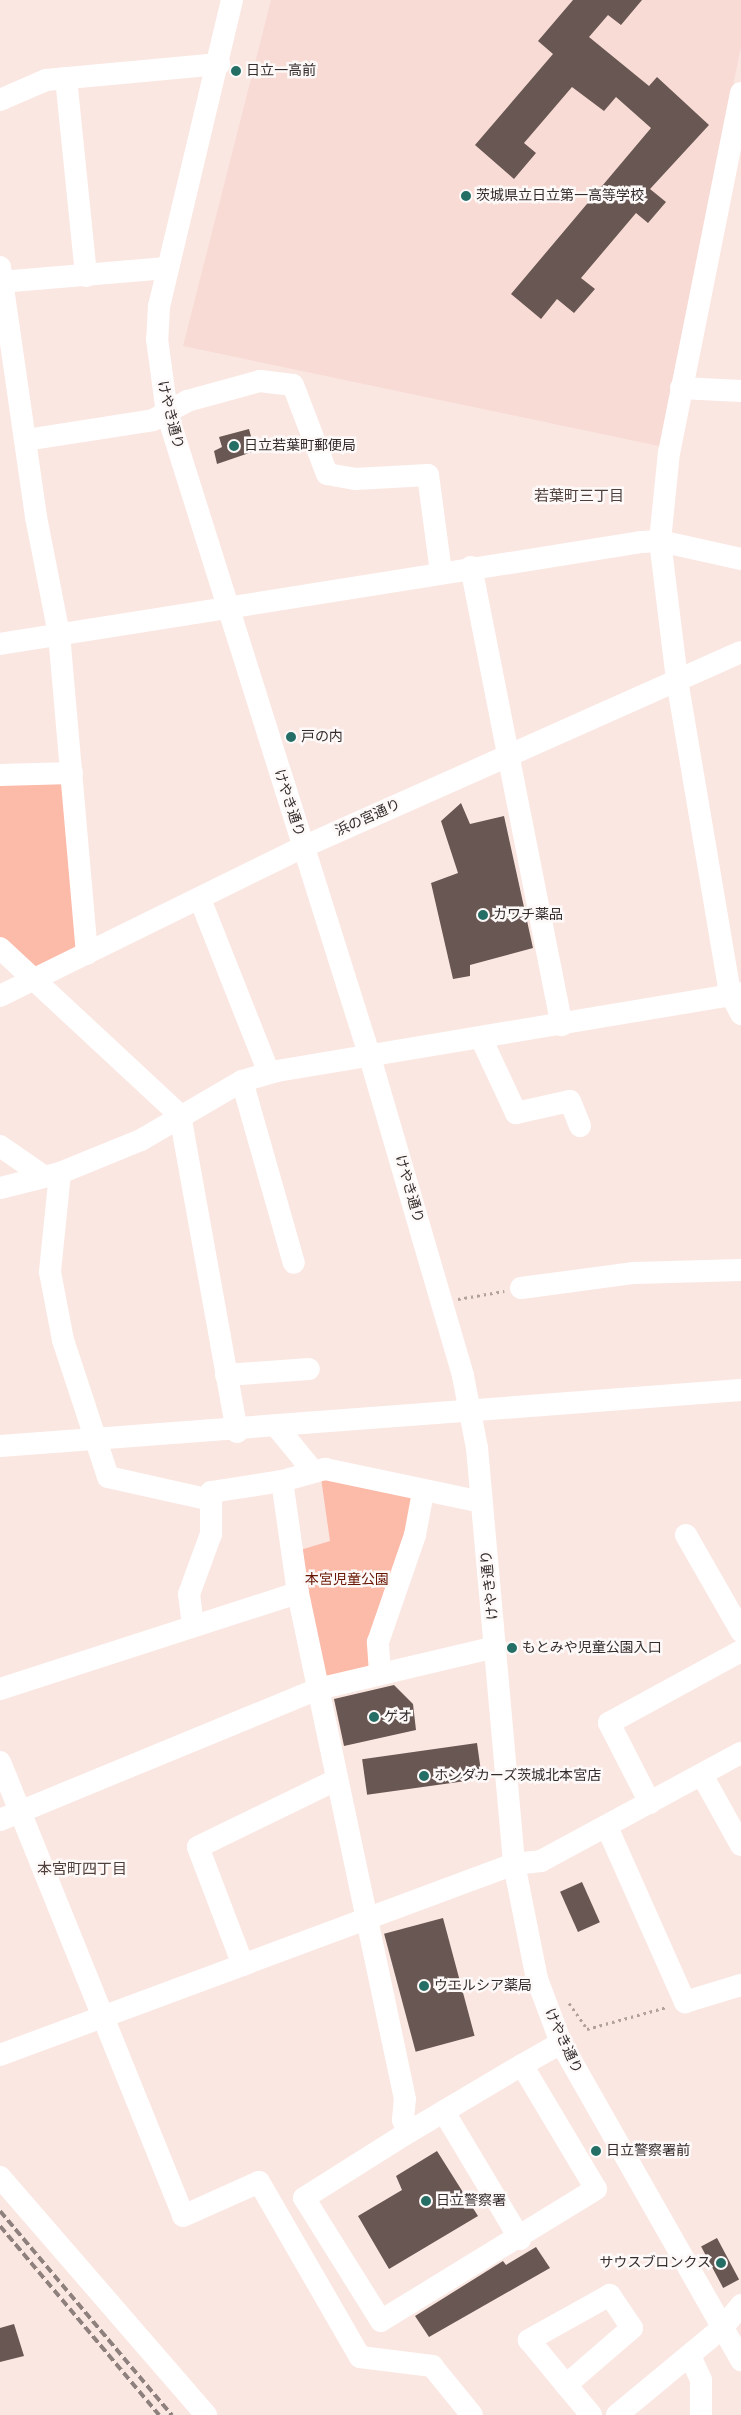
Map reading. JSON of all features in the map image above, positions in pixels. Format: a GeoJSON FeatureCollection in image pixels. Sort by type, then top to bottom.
{"type":"FeatureCollection","features":[{"type":"Feature","properties":{"kind":"street","name":"けやき通り"},"geometry":{"type":"LineString","coordinates":[[232,0],[219,64],[166,268],[157,339],[167,413],[225,606],[369,1054],[443,1301],[470,1410],[482,1502],[514,1864],[527,1943],[561,2043],[741,2360]]}},
{"type":"Feature","properties":{"kind":"street"},"geometry":{"type":"LineString","coordinates":[[0,100],[46,80],[219,64]]}},
{"type":"Feature","properties":{"kind":"street"},"geometry":{"type":"LineString","coordinates":[[66,78],[86,276]]}},
{"type":"Feature","properties":{"kind":"street"},"geometry":{"type":"LineString","coordinates":[[741,93],[736,141],[681,388],[669,452],[660,541],[677,680],[735,993],[741,1014]]}},
{"type":"Feature","properties":{"kind":"street"},"geometry":{"type":"LineString","coordinates":[[87,954],[58,634],[26,440],[2,276],[86,276],[166,268]]}},
{"type":"Feature","properties":{"kind":"street"},"geometry":{"type":"LineString","coordinates":[[26,440],[153,420],[187,401],[260,381],[293,385],[327,474],[355,479],[428,475],[441,572]]}},
{"type":"Feature","properties":{"kind":"street"},"geometry":{"type":"LineString","coordinates":[[681,388],[741,392]]}},
{"type":"Feature","properties":{"kind":"street"},"geometry":{"type":"LineString","coordinates":[[0,644],[471,567],[660,541],[741,559]]}},
{"type":"Feature","properties":{"kind":"street"},"geometry":{"type":"LineString","coordinates":[[471,567],[506,755],[562,1025]]}},
{"type":"Feature","properties":{"kind":"street","name":"浜の宮通り"},"geometry":{"type":"LineString","coordinates":[[0,996],[304,847],[506,755],[741,652]]}},
{"type":"Feature","properties":{"kind":"street"},"geometry":{"type":"LineString","coordinates":[[0,775],[72,773]]}},
{"type":"Feature","properties":{"kind":"street"},"geometry":{"type":"LineString","coordinates":[[200,899],[270,1073]]}},
{"type":"Feature","properties":{"kind":"street"},"geometry":{"type":"LineString","coordinates":[[0,948],[32,980],[180,1115],[236,1432]]}},
{"type":"Feature","properties":{"kind":"street"},"geometry":{"type":"LineString","coordinates":[[0,1188],[51,1174],[141,1140],[180,1115],[242,1081],[270,1073],[369,1054],[562,1025],[735,993]]}},
{"type":"Feature","properties":{"kind":"street"},"geometry":{"type":"LineString","coordinates":[[481,1038],[516,1113],[570,1101],[580,1126]]}},
{"type":"Feature","properties":{"kind":"street"},"geometry":{"type":"LineString","coordinates":[[242,1081],[294,1263]]}},
{"type":"Feature","properties":{"kind":"street"},"geometry":{"type":"LineString","coordinates":[[0,1146],[51,1174]]}},
{"type":"Feature","properties":{"kind":"street"},"geometry":{"type":"LineString","coordinates":[[51,1174],[50,1272],[63,1340],[108,1477],[211,1500]]}},
{"type":"Feature","properties":{"kind":"street"},"geometry":{"type":"LineString","coordinates":[[521,1288],[634,1273],[741,1270]]}},
{"type":"Feature","properties":{"kind":"street"},"geometry":{"type":"LineString","coordinates":[[226,1375],[309,1369]]}},
{"type":"Feature","properties":{"kind":"street"},"geometry":{"type":"LineString","coordinates":[[0,1446],[236,1432],[470,1410],[741,1390]]}},
{"type":"Feature","properties":{"kind":"street"},"geometry":{"type":"LineString","coordinates":[[277,1427],[312,1471]]}},
{"type":"Feature","properties":{"kind":"street"},"geometry":{"type":"LineString","coordinates":[[193,1626],[188,1594],[211,1534],[211,1492],[282,1481],[312,1471],[325,1469],[423,1492],[482,1502]]}},
{"type":"Feature","properties":{"kind":"street"},"geometry":{"type":"LineString","coordinates":[[282,1481],[298,1592],[336,1780],[368,1918],[405,2099],[403,2120],[409,2132]]}},
{"type":"Feature","properties":{"kind":"street"},"geometry":{"type":"LineString","coordinates":[[380,1673],[378,1642],[415,1535],[423,1492]]}},
{"type":"Feature","properties":{"kind":"street"},"geometry":{"type":"LineString","coordinates":[[686,1535],[741,1632]]}},
{"type":"Feature","properties":{"kind":"street"},"geometry":{"type":"LineString","coordinates":[[0,1689],[298,1592]]}},
{"type":"Feature","properties":{"kind":"street"},"geometry":{"type":"LineString","coordinates":[[9,1816],[318,1689],[496,1647]]}},
{"type":"Feature","properties":{"kind":"street"},"geometry":{"type":"LineString","coordinates":[[650,1803],[608,1723],[741,1651]]}},
{"type":"Feature","properties":{"kind":"street"},"geometry":{"type":"LineString","coordinates":[[0,2055],[103,2019],[514,1864],[541,1861],[741,1753]]}},
{"type":"Feature","properties":{"kind":"street"},"geometry":{"type":"LineString","coordinates":[[0,1762],[9,1816],[103,2019],[183,2216],[259,2182],[360,2357],[432,2366],[467,2413]]}},
{"type":"Feature","properties":{"kind":"street"},"geometry":{"type":"LineString","coordinates":[[702,1774],[741,1845]]}},
{"type":"Feature","properties":{"kind":"street"},"geometry":{"type":"LineString","coordinates":[[243,1965],[198,1847],[336,1780]]}},
{"type":"Feature","properties":{"kind":"street"},"geometry":{"type":"LineString","coordinates":[[607,1827],[685,2002],[695,2002],[741,1985]]}},
{"type":"Feature","properties":{"kind":"street"},"geometry":{"type":"LineString","coordinates":[[522,2066],[596,2190],[520,2239],[381,2322],[304,2198],[409,2132],[561,2043]]}},
{"type":"Feature","properties":{"kind":"street"},"geometry":{"type":"LineString","coordinates":[[444,2112],[520,2239]]}},
{"type":"Feature","properties":{"kind":"street"},"geometry":{"type":"LineString","coordinates":[[0,2177],[206,2415]]}},
{"type":"Feature","properties":{"kind":"street"},"geometry":{"type":"LineString","coordinates":[[617,2415],[722,2328],[741,2305]]}},
{"type":"Feature","properties":{"kind":"street"},"geometry":{"type":"LineString","coordinates":[[690,2356],[701,2380],[701,2415]]}},
{"type":"Feature","properties":{"kind":"street"},"geometry":{"type":"LineString","coordinates":[[566,2385],[591,2415]]}},
{"type":"Feature","properties":{"kind":"path"},"geometry":{"type":"LineString","coordinates":[[443,1301],[521,1288]]}},
{"type":"Feature","properties":{"kind":"path"},"geometry":{"type":"LineString","coordinates":[[569,2003],[587,2029],[685,2002]]}},
{"type":"Feature","properties":{"kind":"shaded area","name":"茨城県立日立第一高等学校"},"geometry":{"type":"Polygon","coordinates":[[[271,0],[741,0],[741,47],[659,446],[183,346],[271,0]]]}},
{"type":"Feature","properties":{"kind":"green space"},"geometry":{"type":"Polygon","coordinates":[[[72,773],[80,949],[32,980],[0,948],[0,778],[72,773]]]}},
{"type":"Feature","properties":{"kind":"green space","name":"本宮児童公園"},"geometry":{"type":"Polygon","coordinates":[[[321,1478],[415,1493],[373,1668],[324,1681],[297,1551],[330,1541],[321,1478]]]}},
{"type":"Feature","properties":{"kind":"building"},"geometry":{"type":"Polygon","coordinates":[[[573,0],[642,0],[621,25],[608,15],[589,37],[649,86],[657,77],[709,125],[650,189],[666,202],[648,223],[636,213],[581,278],[595,289],[574,313],[557,299],[541,319],[511,294],[651,128],[616,97],[604,111],[572,87],[524,143],[536,153],[514,179],[475,145],[553,54],[538,41],[573,0]]]}},
{"type":"Feature","properties":{"kind":"building"},"geometry":{"type":"Polygon","coordinates":[[[249,429],[255,451],[217,464],[214,451],[222,447],[219,437],[249,429]]]}},
{"type":"Feature","properties":{"kind":"building","name":"カワチ薬品"},"geometry":{"type":"Polygon","coordinates":[[[461,803],[470,824],[504,816],[533,948],[470,965],[470,976],[453,979],[431,883],[458,873],[441,821],[461,803]]]}},
{"type":"Feature","properties":{"kind":"building","name":"ゲオ"},"geometry":{"type":"Polygon","coordinates":[[[394,1685],[413,1704],[416,1730],[344,1746],[334,1699],[394,1685]]]}},
{"type":"Feature","properties":{"kind":"building","name":"ホンダカーズ茨城北本宮店"},"geometry":{"type":"Polygon","coordinates":[[[477,1743],[482,1779],[367,1795],[362,1759],[477,1743]]]}},
{"type":"Feature","properties":{"kind":"building"},"geometry":{"type":"Polygon","coordinates":[[[582,1882],[600,1922],[578,1932],[560,1892],[582,1882]]]}},
{"type":"Feature","properties":{"kind":"building","name":"ウエルシア薬局"},"geometry":{"type":"Polygon","coordinates":[[[443,1918],[475,2036],[416,2052],[384,1934],[443,1918]]]}},
{"type":"Feature","properties":{"kind":"building","name":"日立警察署"},"geometry":{"type":"Polygon","coordinates":[[[437,2151],[478,2216],[389,2269],[358,2216],[402,2190],[396,2176],[437,2151]]]}},
{"type":"Feature","properties":{"kind":"building"},"geometry":{"type":"Polygon","coordinates":[[[717,2238],[739,2279],[723,2288],[701,2246],[717,2238]]]}},
{"type":"Feature","properties":{"kind":"building"},"geometry":{"type":"Polygon","coordinates":[[[536,2247],[550,2268],[429,2337],[415,2316],[503,2261],[506,2265],[536,2247]]]}},
{"type":"Feature","properties":{"kind":"building"},"geometry":{"type":"Polygon","coordinates":[[[14,2324],[24,2356],[0,2362],[0,2328],[14,2324]]]}},
{"type":"Feature","properties":{"kind":"railway"},"geometry":{"type":"LineString","coordinates":[[0,2211],[172,2415]]}},
{"type":"Feature","properties":{"kind":"railway"},"geometry":{"type":"LineString","coordinates":[[0,2226],[159,2415]]}},
{"type":"Feature","properties":{"kind":"place","name":"日立一高前"},"geometry":{"type":"Point","coordinates":[236,71]}},
{"type":"Feature","properties":{"kind":"place","name":"茨城県立日立第一高等学校"},"geometry":{"type":"Point","coordinates":[466,196]}},
{"type":"Feature","properties":{"kind":"place","name":"日立若葉町郵便局"},"geometry":{"type":"Point","coordinates":[234,446]}},
{"type":"Feature","properties":{"kind":"place","name":"戸の内"},"geometry":{"type":"Point","coordinates":[291,737]}},
{"type":"Feature","properties":{"kind":"place","name":"カワチ薬品"},"geometry":{"type":"Point","coordinates":[483,915]}},
{"type":"Feature","properties":{"kind":"place","name":"もとみや児童公園入口"},"geometry":{"type":"Point","coordinates":[512,1648]}},
{"type":"Feature","properties":{"kind":"place","name":"ゲオ"},"geometry":{"type":"Point","coordinates":[374,1717]}},
{"type":"Feature","properties":{"kind":"place","name":"ホンダカーズ茨城北本宮店"},"geometry":{"type":"Point","coordinates":[424,1776]}},
{"type":"Feature","properties":{"kind":"place","name":"ウエルシア薬局"},"geometry":{"type":"Point","coordinates":[424,1986]}},
{"type":"Feature","properties":{"kind":"place","name":"日立警察署前"},"geometry":{"type":"Point","coordinates":[596,2151]}},
{"type":"Feature","properties":{"kind":"place","name":"日立警察署"},"geometry":{"type":"Point","coordinates":[426,2201]}},
{"type":"Feature","properties":{"kind":"place","name":"サウスブロンクス"},"geometry":{"type":"Point","coordinates":[721,2263]}},
{"type":"Feature","properties":{"kind":"district","name":"若葉町三丁目"},"geometry":{"type":"Point","coordinates":[579,497]}},
{"type":"Feature","properties":{"kind":"district","name":"本宮町四丁目"},"geometry":{"type":"Point","coordinates":[82,1870]}}]}
